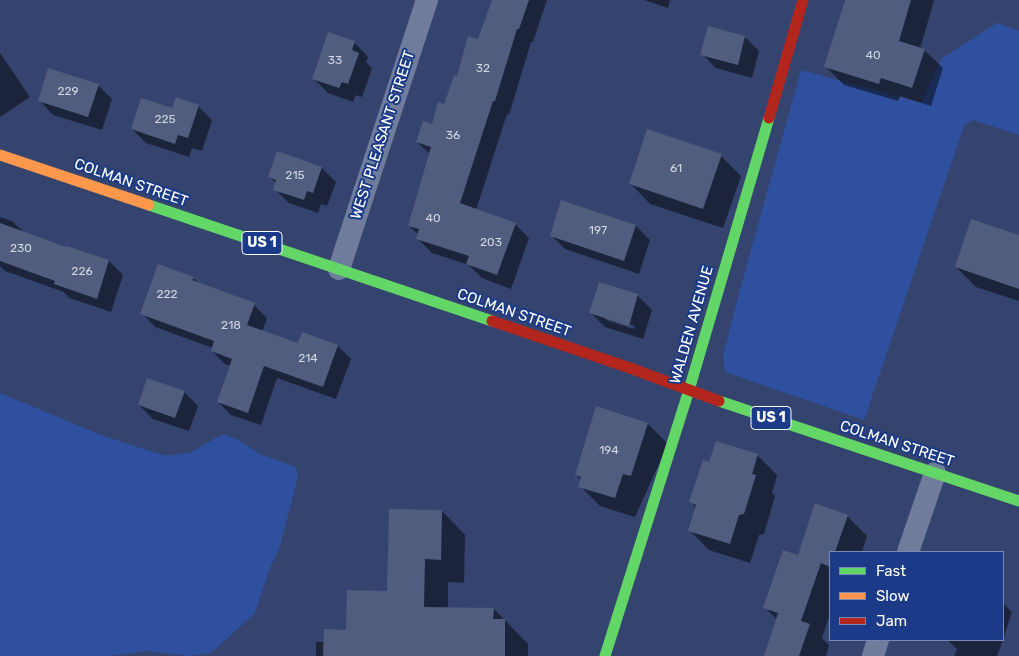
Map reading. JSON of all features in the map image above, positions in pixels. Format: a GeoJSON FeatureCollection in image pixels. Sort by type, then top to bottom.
{"type":"FeatureCollection","features":[{"type":"Feature","properties":{"kind":"main road","name":"WALDEN AVENUE"},"geometry":{"type":"LineString","coordinates":[[605,656],[689,390],[803,0]]}},
{"type":"Feature","properties":{"kind":"main road","name":"COLMAN STREET"},"geometry":{"type":"LineString","coordinates":[[0,155],[1019,501]]}},
{"type":"Feature","properties":{"kind":"street","name":"WEST PLEASANT STREET"},"geometry":{"type":"LineString","coordinates":[[339,269],[427,0]]}},
{"type":"Feature","properties":{"kind":"street"},"geometry":{"type":"LineString","coordinates":[[908,551],[934,473]]}},
{"type":"Feature","properties":{"kind":"street"},"geometry":{"type":"LineString","coordinates":[[873,656],[878,641]]}},
{"type":"Feature","properties":{"kind":"shaded area"},"geometry":{"type":"Polygon","coordinates":[[[997,23],[1019,31],[1019,135],[973,120],[964,126],[864,420],[725,372],[723,356],[801,70],[921,103],[941,59],[997,23]]]}},
{"type":"Feature","properties":{"kind":"shaded area"},"geometry":{"type":"Polygon","coordinates":[[[0,393],[106,437],[163,455],[192,452],[217,437],[225,435],[235,438],[260,454],[296,467],[298,477],[280,546],[268,573],[255,613],[211,653],[190,656],[147,651],[109,656],[0,656],[0,393]]]}},
{"type":"Feature","properties":{"kind":"building"},"geometry":{"type":"Polygon","coordinates":[[[492,0],[529,0],[519,29],[517,29],[495,101],[493,101],[460,203],[516,223],[497,275],[466,264],[469,256],[416,239],[419,229],[408,226],[431,147],[416,142],[423,121],[432,124],[438,102],[444,104],[454,76],[457,76],[468,36],[478,39],[492,0]]]}},
{"type":"Feature","properties":{"kind":"building"},"geometry":{"type":"Polygon","coordinates":[[[845,0],[911,0],[899,41],[925,49],[912,88],[881,78],[879,84],[824,67],[845,0]]]}},
{"type":"Feature","properties":{"kind":"building"},"geometry":{"type":"Polygon","coordinates":[[[708,26],[745,36],[738,65],[700,55],[708,26]]]}},
{"type":"Feature","properties":{"kind":"building"},"geometry":{"type":"Polygon","coordinates":[[[328,32],[355,41],[352,50],[359,53],[348,84],[342,82],[339,88],[312,79],[328,32]]]}},
{"type":"Feature","properties":{"kind":"building"},"geometry":{"type":"Polygon","coordinates":[[[48,68],[99,84],[88,117],[38,101],[48,68]]]}},
{"type":"Feature","properties":{"kind":"building"},"geometry":{"type":"Polygon","coordinates":[[[176,97],[199,105],[188,138],[178,135],[175,144],[131,129],[141,98],[172,108],[176,97]]]}},
{"type":"Feature","properties":{"kind":"building"},"geometry":{"type":"Polygon","coordinates":[[[647,129],[722,154],[703,209],[629,184],[647,129]]]}},
{"type":"Feature","properties":{"kind":"building"},"geometry":{"type":"Polygon","coordinates":[[[277,151],[322,167],[313,193],[307,191],[304,200],[273,190],[276,180],[268,177],[277,151]]]}},
{"type":"Feature","properties":{"kind":"building"},"geometry":{"type":"Polygon","coordinates":[[[561,200],[636,225],[624,261],[550,236],[561,200]]]}},
{"type":"Feature","properties":{"kind":"building"},"geometry":{"type":"Polygon","coordinates":[[[971,219],[1019,235],[1019,289],[955,267],[971,219]]]}},
{"type":"Feature","properties":{"kind":"building"},"geometry":{"type":"Polygon","coordinates":[[[0,223],[66,247],[109,260],[97,299],[54,284],[55,281],[0,261],[0,223]]]}},
{"type":"Feature","properties":{"kind":"building"},"geometry":{"type":"Polygon","coordinates":[[[158,264],[194,277],[192,280],[255,303],[247,325],[298,343],[302,332],[338,345],[323,387],[264,366],[248,413],[217,402],[232,359],[211,351],[214,341],[140,314],[158,264]]]}},
{"type":"Feature","properties":{"kind":"building"},"geometry":{"type":"Polygon","coordinates":[[[599,282],[638,294],[629,326],[589,313],[599,282]]]}},
{"type":"Feature","properties":{"kind":"building"},"geometry":{"type":"Polygon","coordinates":[[[147,378],[185,391],[175,418],[138,405],[147,378]]]}},
{"type":"Feature","properties":{"kind":"building"},"geometry":{"type":"Polygon","coordinates":[[[596,406],[648,423],[631,476],[623,474],[615,498],[578,487],[581,477],[575,475],[596,406]]]}},
{"type":"Feature","properties":{"kind":"building"},"geometry":{"type":"Polygon","coordinates":[[[716,441],[758,454],[752,474],[756,475],[744,514],[739,515],[730,544],[688,531],[696,505],[689,502],[703,460],[709,462],[716,441]]]}},
{"type":"Feature","properties":{"kind":"building"},"geometry":{"type":"Polygon","coordinates":[[[815,503],[848,515],[835,551],[829,551],[829,567],[821,563],[801,621],[810,624],[799,656],[764,656],[778,613],[763,608],[783,550],[798,555],[815,503]]]}},
{"type":"Feature","properties":{"kind":"building"},"geometry":{"type":"Polygon","coordinates":[[[389,509],[442,510],[441,560],[425,559],[424,607],[494,608],[493,619],[505,619],[505,656],[323,656],[324,629],[346,630],[347,590],[387,591],[389,509]]]}},
{"type":"Feature","properties":{"kind":"traffic: fast"},"geometry":{"type":"LineString","coordinates":[[605,656],[689,390],[769,118]]}},
{"type":"Feature","properties":{"kind":"traffic: fast"},"geometry":{"type":"LineString","coordinates":[[149,205],[492,321]]}},
{"type":"Feature","properties":{"kind":"traffic: fast"},"geometry":{"type":"LineString","coordinates":[[719,401],[1019,501]]}},
{"type":"Feature","properties":{"kind":"traffic: slow"},"geometry":{"type":"LineString","coordinates":[[0,155],[149,205]]}},
{"type":"Feature","properties":{"kind":"traffic: jam"},"geometry":{"type":"LineString","coordinates":[[769,118],[803,0]]}},
{"type":"Feature","properties":{"kind":"traffic: jam"},"geometry":{"type":"LineString","coordinates":[[492,321],[630,368],[719,401]]}}]}
